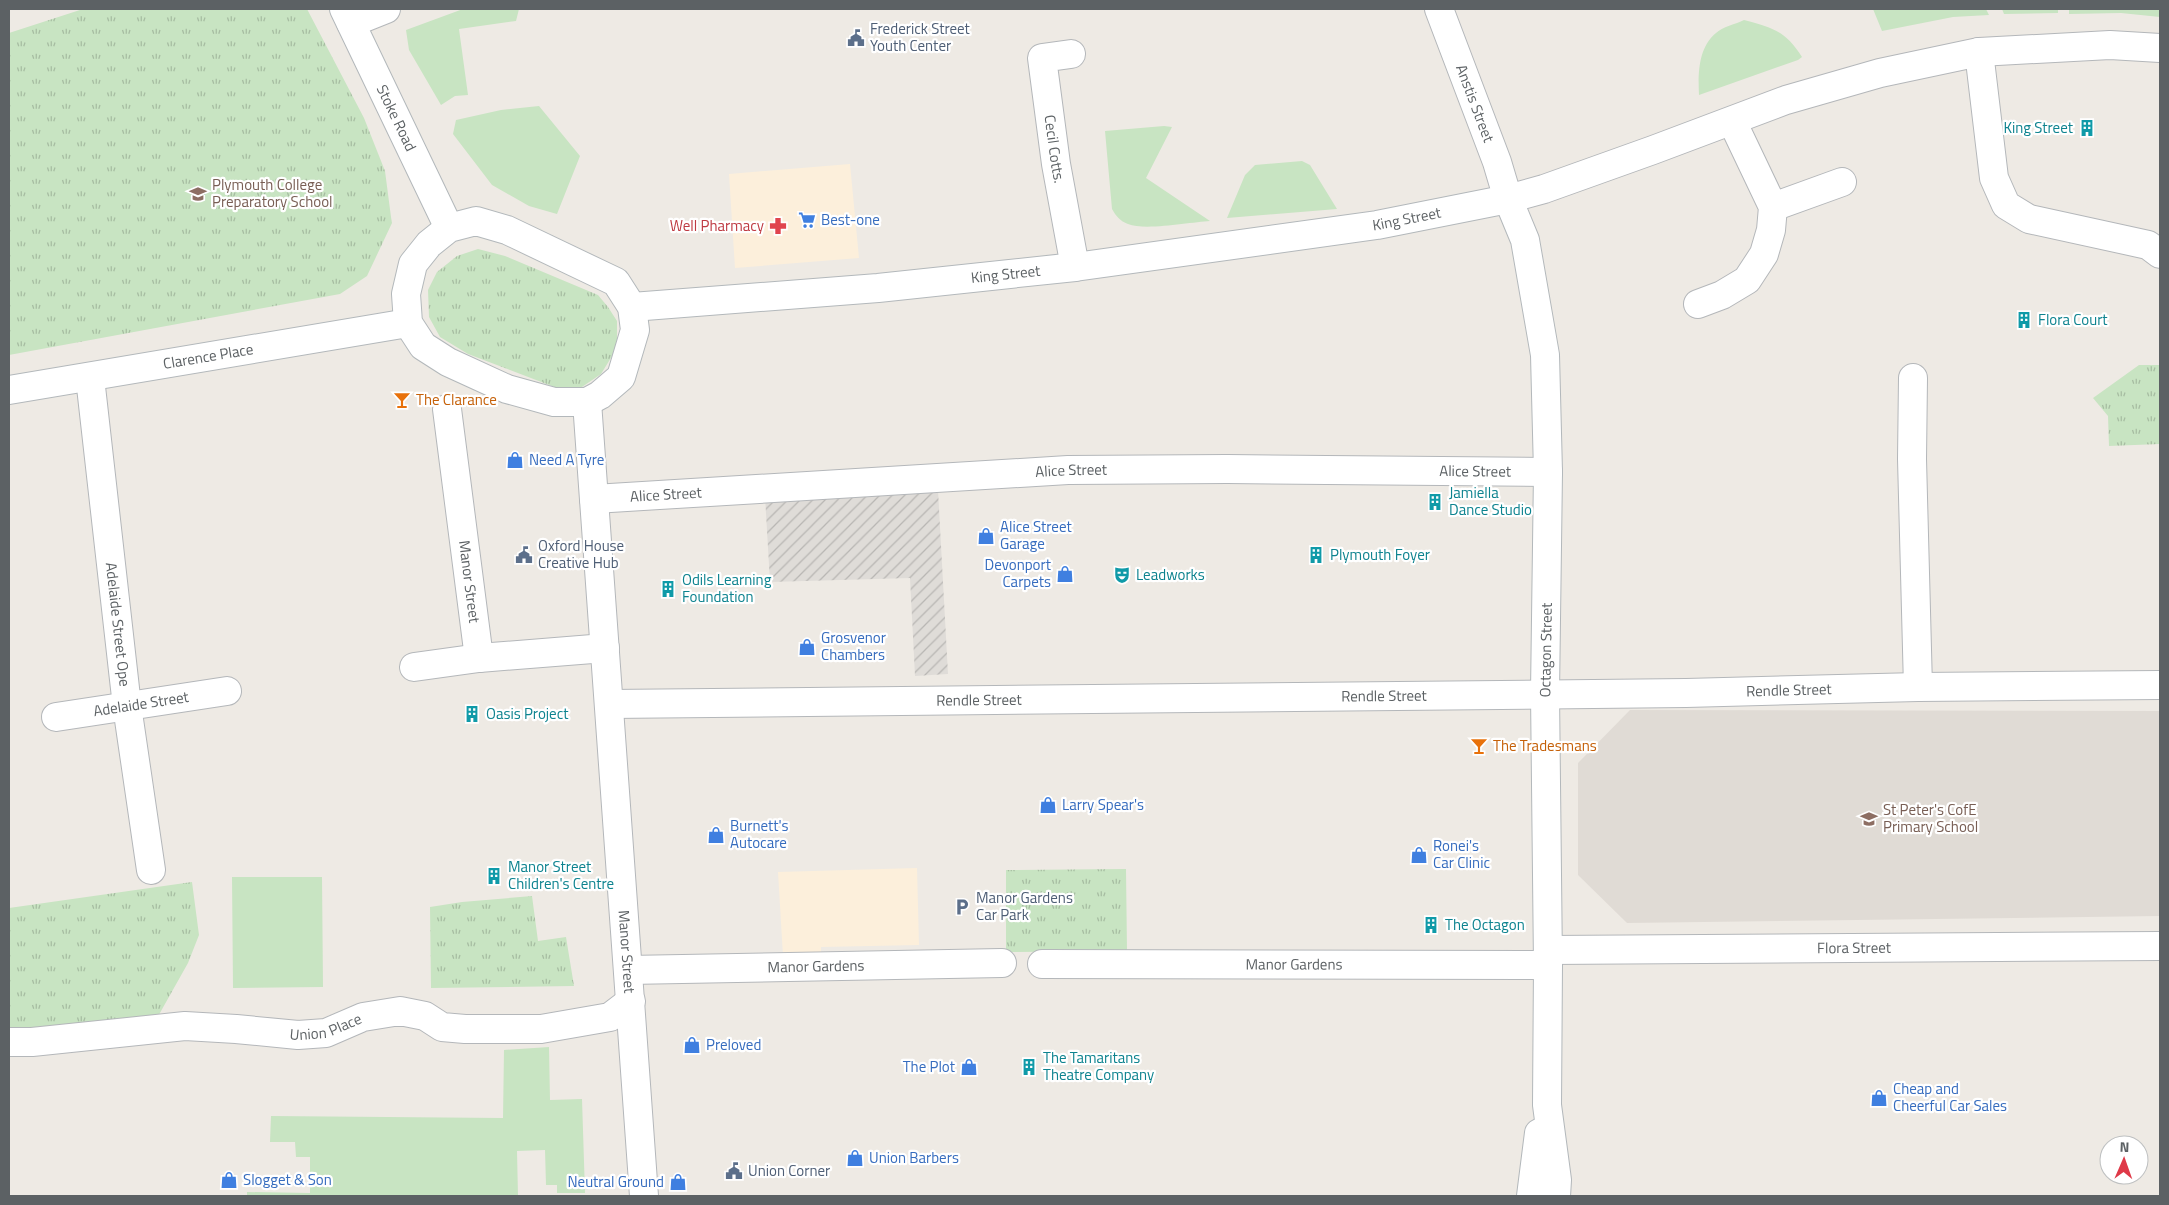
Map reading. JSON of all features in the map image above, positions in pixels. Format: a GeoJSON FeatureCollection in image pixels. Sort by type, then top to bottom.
{"type":"FeatureCollection","features":[{"type":"Feature","properties":{"kind":"street"},"geometry":{"type":"LineString","coordinates":[[347,16],[386,9]]}},
{"type":"Feature","properties":{"kind":"street","name":"Anstis Street"},"geometry":{"type":"LineString","coordinates":[[1439,9],[1496,162],[1508,200]]}},
{"type":"Feature","properties":{"kind":"street","name":"Stoke Road"},"geometry":{"type":"LineString","coordinates":[[347,16],[449,228]]}},
{"type":"Feature","properties":{"kind":"street","name":"King Street"},"geometry":{"type":"LineString","coordinates":[[632,308],[878,288],[1075,267],[1377,225],[1508,200],[1544,189],[1786,100],[1880,73],[1979,52],[2110,46],[2160,48]]}},
{"type":"Feature","properties":{"kind":"street"},"geometry":{"type":"LineString","coordinates":[[1979,52],[1994,178],[2006,205],[2029,219],[2148,245],[2160,254]]}},
{"type":"Feature","properties":{"kind":"street","name":"Cecil Cotts."},"geometry":{"type":"LineString","coordinates":[[1070,54],[1042,58],[1056,164],[1075,267]]}},
{"type":"Feature","properties":{"kind":"street"},"geometry":{"type":"LineString","coordinates":[[1698,304],[1722,295],[1747,280],[1764,254],[1771,230],[1773,208],[1732,121]]}},
{"type":"Feature","properties":{"kind":"street"},"geometry":{"type":"LineString","coordinates":[[1773,208],[1842,182]]}},
{"type":"Feature","properties":{"kind":"street","name":"Octagon Street"},"geometry":{"type":"LineString","coordinates":[[1508,200],[1525,240],[1545,354],[1548,472],[1545,693],[1548,958],[1547,1105],[1557,1180],[1556,1196]]}},
{"type":"Feature","properties":{"kind":"street"},"geometry":{"type":"LineString","coordinates":[[476,221],[507,230],[616,282],[632,308],[635,330],[620,377],[600,395],[587,402],[554,402],[507,389],[448,362],[423,346],[408,323],[406,294],[414,264],[429,244],[449,228],[476,221]]}},
{"type":"Feature","properties":{"kind":"street","name":"Clarence Place"},"geometry":{"type":"LineString","coordinates":[[9,390],[90,378],[408,323]]}},
{"type":"Feature","properties":{"kind":"street","name":"Adelaide Street Ope"},"geometry":{"type":"LineString","coordinates":[[90,378],[127,706],[152,870]]}},
{"type":"Feature","properties":{"kind":"street"},"geometry":{"type":"LineString","coordinates":[[1913,378],[1912,459],[1918,687]]}},
{"type":"Feature","properties":{"kind":"street","name":"Manor Street"},"geometry":{"type":"LineString","coordinates":[[587,402],[644,1196]]}},
{"type":"Feature","properties":{"kind":"street","name":"Manor Street"},"geometry":{"type":"LineString","coordinates":[[448,409],[479,658]]}},
{"type":"Feature","properties":{"kind":"street","name":"Alice Street"},"geometry":{"type":"LineString","coordinates":[[594,499],[1068,470],[1227,469],[1548,472]]}},
{"type":"Feature","properties":{"kind":"street"},"geometry":{"type":"LineString","coordinates":[[414,667],[479,658],[605,648]]}},
{"type":"Feature","properties":{"kind":"street","name":"Rendle Street"},"geometry":{"type":"LineString","coordinates":[[609,704],[1686,693],[1918,687],[2160,685]]}},
{"type":"Feature","properties":{"kind":"street","name":"Adelaide Street"},"geometry":{"type":"LineString","coordinates":[[56,717],[227,691]]}},
{"type":"Feature","properties":{"kind":"street","name":"Flora Street"},"geometry":{"type":"LineString","coordinates":[[1548,958],[2160,946]]}},
{"type":"Feature","properties":{"kind":"street","name":"Manor Gardens"},"geometry":{"type":"LineString","coordinates":[[1042,964],[1548,958]]}},
{"type":"Feature","properties":{"kind":"street","name":"Manor Gardens"},"geometry":{"type":"LineString","coordinates":[[628,970],[1002,963]]}},
{"type":"Feature","properties":{"kind":"street","name":"Union Place"},"geometry":{"type":"LineString","coordinates":[[9,1042],[32,1042],[185,1026],[298,1035],[317,1034],[326,1033],[363,1017],[400,1011],[425,1016],[442,1027],[465,1029],[541,1029],[610,1018],[630,1001]]}},
{"type":"Feature","properties":{"kind":"street","name":"Octagon Street"},"geometry":{"type":"LineString","coordinates":[[1531,1196],[1536,1173],[1539,1136],[1547,1105]]}},
{"type":"Feature","properties":{"kind":"shaded area"},"geometry":{"type":"Polygon","coordinates":[[[850,164],[859,258],[735,268],[729,174],[850,164]]]}},
{"type":"Feature","properties":{"kind":"shaded area"},"geometry":{"type":"Polygon","coordinates":[[[938,490],[948,674],[915,676],[910,578],[770,582],[765,496],[938,490]]]}},
{"type":"Feature","properties":{"kind":"shaded area","name":"St Peter's CofE Primary School"},"geometry":{"type":"Polygon","coordinates":[[[1630,710],[2160,711],[2160,916],[1627,923],[1578,875],[1578,763],[1630,710]]]}},
{"type":"Feature","properties":{"kind":"shaded area"},"geometry":{"type":"Polygon","coordinates":[[[917,868],[919,945],[821,947],[821,956],[783,956],[778,872],[917,868]]]}},
{"type":"Feature","properties":{"kind":"green space","name":"Plymouth College Preparatory School"},"geometry":{"type":"Polygon","coordinates":[[[83,9],[307,9],[364,118],[385,171],[392,223],[367,276],[340,294],[9,355],[9,33],[83,9]]]}},
{"type":"Feature","properties":{"kind":"green space"},"geometry":{"type":"Polygon","coordinates":[[[463,9],[519,9],[516,21],[459,29],[468,95],[455,96],[441,105],[409,50],[406,30],[463,9]]]}},
{"type":"Feature","properties":{"kind":"green space"},"geometry":{"type":"Polygon","coordinates":[[[1873,9],[1986,9],[1989,15],[1953,17],[1882,31],[1873,9]]]}},
{"type":"Feature","properties":{"kind":"green space"},"geometry":{"type":"Polygon","coordinates":[[[2002,9],[2058,9],[2058,13],[2004,14],[2002,9]]]}},
{"type":"Feature","properties":{"kind":"green space"},"geometry":{"type":"Polygon","coordinates":[[[2069,9],[2160,9],[2160,17],[2121,13],[2069,14],[2069,9]]]}},
{"type":"Feature","properties":{"kind":"green space"},"geometry":{"type":"Polygon","coordinates":[[[1744,20],[1778,32],[1790,41],[1802,57],[1699,95],[1700,62],[1710,39],[1725,27],[1744,20]]]}},
{"type":"Feature","properties":{"kind":"green space"},"geometry":{"type":"Polygon","coordinates":[[[539,106],[580,156],[557,214],[529,206],[492,185],[453,134],[456,120],[501,110],[539,106]]]}},
{"type":"Feature","properties":{"kind":"green space"},"geometry":{"type":"Polygon","coordinates":[[[1172,127],[1146,178],[1210,221],[1145,227],[1136,226],[1123,221],[1112,209],[1105,131],[1172,127]]]}},
{"type":"Feature","properties":{"kind":"green space"},"geometry":{"type":"Polygon","coordinates":[[[1302,161],[1310,165],[1337,209],[1227,218],[1245,175],[1255,165],[1302,161]]]}},
{"type":"Feature","properties":{"kind":"green space"},"geometry":{"type":"Polygon","coordinates":[[[478,249],[505,256],[598,295],[617,321],[617,348],[601,374],[579,389],[557,388],[468,354],[440,337],[429,317],[428,290],[437,272],[457,256],[478,249]]]}},
{"type":"Feature","properties":{"kind":"green space"},"geometry":{"type":"Polygon","coordinates":[[[2139,365],[2160,365],[2160,444],[2109,446],[2108,416],[2093,398],[2139,365]]]}},
{"type":"Feature","properties":{"kind":"green space"},"geometry":{"type":"Polygon","coordinates":[[[1126,869],[1127,951],[1006,952],[1006,870],[1126,869]]]}},
{"type":"Feature","properties":{"kind":"green space"},"geometry":{"type":"Polygon","coordinates":[[[232,877],[322,877],[323,987],[233,988],[232,877]]]}},
{"type":"Feature","properties":{"kind":"green space"},"geometry":{"type":"Polygon","coordinates":[[[192,882],[199,935],[188,963],[156,1020],[9,1034],[9,908],[192,882]]]}},
{"type":"Feature","properties":{"kind":"green space"},"geometry":{"type":"Polygon","coordinates":[[[532,896],[538,941],[566,937],[574,986],[431,988],[430,907],[462,902],[532,896]]]}},
{"type":"Feature","properties":{"kind":"green space"},"geometry":{"type":"Polygon","coordinates":[[[549,1047],[550,1100],[582,1099],[585,1193],[557,1193],[557,1185],[546,1185],[545,1150],[517,1151],[518,1196],[247,1196],[247,1192],[310,1193],[310,1157],[296,1157],[295,1142],[270,1142],[271,1116],[503,1118],[504,1050],[549,1047]]]}},
{"type":"Feature","properties":{"kind":"place","name":"Frederick Street Youth Center"},"geometry":{"type":"Point","coordinates":[856,38]}},
{"type":"Feature","properties":{"kind":"place","name":"King Street"},"geometry":{"type":"Point","coordinates":[2087,128]}},
{"type":"Feature","properties":{"kind":"place","name":"Plymouth College Preparatory School"},"geometry":{"type":"Point","coordinates":[198,194]}},
{"type":"Feature","properties":{"kind":"place","name":"Best-one"},"geometry":{"type":"Point","coordinates":[807,220]}},
{"type":"Feature","properties":{"kind":"place","name":"Well Pharmacy"},"geometry":{"type":"Point","coordinates":[778,226]}},
{"type":"Feature","properties":{"kind":"place","name":"Flora Court"},"geometry":{"type":"Point","coordinates":[2024,320]}},
{"type":"Feature","properties":{"kind":"place","name":"The Clarance"},"geometry":{"type":"Point","coordinates":[402,400]}},
{"type":"Feature","properties":{"kind":"place","name":"Need A Tyre"},"geometry":{"type":"Point","coordinates":[515,460]}},
{"type":"Feature","properties":{"kind":"place","name":"Jamiella Dance Studio"},"geometry":{"type":"Point","coordinates":[1435,502]}},
{"type":"Feature","properties":{"kind":"place","name":"Alice Street Garage"},"geometry":{"type":"Point","coordinates":[986,536]}},
{"type":"Feature","properties":{"kind":"place","name":"Oxford House Creative Hub"},"geometry":{"type":"Point","coordinates":[524,555]}},
{"type":"Feature","properties":{"kind":"place","name":"Plymouth Foyer"},"geometry":{"type":"Point","coordinates":[1316,555]}},
{"type":"Feature","properties":{"kind":"place","name":"Devonport Carpets"},"geometry":{"type":"Point","coordinates":[1065,574]}},
{"type":"Feature","properties":{"kind":"place","name":"Leadworks"},"geometry":{"type":"Point","coordinates":[1122,575]}},
{"type":"Feature","properties":{"kind":"place","name":"Odils Learning Foundation"},"geometry":{"type":"Point","coordinates":[668,589]}},
{"type":"Feature","properties":{"kind":"place","name":"Grosvenor Chambers"},"geometry":{"type":"Point","coordinates":[807,647]}},
{"type":"Feature","properties":{"kind":"place","name":"Oasis Project"},"geometry":{"type":"Point","coordinates":[472,714]}},
{"type":"Feature","properties":{"kind":"place","name":"The Tradesmans"},"geometry":{"type":"Point","coordinates":[1479,746]}},
{"type":"Feature","properties":{"kind":"place","name":"Larry Spear's"},"geometry":{"type":"Point","coordinates":[1048,805]}},
{"type":"Feature","properties":{"kind":"place","name":"St Peter's CofE Primary School"},"geometry":{"type":"Point","coordinates":[1869,819]}},
{"type":"Feature","properties":{"kind":"place","name":"Burnett's Autocare"},"geometry":{"type":"Point","coordinates":[716,835]}},
{"type":"Feature","properties":{"kind":"place","name":"Ronei's Car Clinic"},"geometry":{"type":"Point","coordinates":[1419,855]}},
{"type":"Feature","properties":{"kind":"place","name":"Manor Street Children's Centre"},"geometry":{"type":"Point","coordinates":[494,876]}},
{"type":"Feature","properties":{"kind":"place","name":"Manor Gardens Car Park"},"geometry":{"type":"Point","coordinates":[962,907]}},
{"type":"Feature","properties":{"kind":"place","name":"The Octagon"},"geometry":{"type":"Point","coordinates":[1431,925]}},
{"type":"Feature","properties":{"kind":"place","name":"Preloved"},"geometry":{"type":"Point","coordinates":[692,1045]}},
{"type":"Feature","properties":{"kind":"place","name":"The Plot"},"geometry":{"type":"Point","coordinates":[969,1067]}},
{"type":"Feature","properties":{"kind":"place","name":"The Tamaritans Theatre Company"},"geometry":{"type":"Point","coordinates":[1029,1067]}},
{"type":"Feature","properties":{"kind":"place","name":"Cheap and Cheerful Car Sales"},"geometry":{"type":"Point","coordinates":[1879,1098]}},
{"type":"Feature","properties":{"kind":"place","name":"Union Barbers"},"geometry":{"type":"Point","coordinates":[855,1158]}},
{"type":"Feature","properties":{"kind":"place","name":"Union Corner"},"geometry":{"type":"Point","coordinates":[734,1171]}},
{"type":"Feature","properties":{"kind":"place","name":"Slogget & Son"},"geometry":{"type":"Point","coordinates":[229,1180]}},
{"type":"Feature","properties":{"kind":"place","name":"Neutral Ground"},"geometry":{"type":"Point","coordinates":[678,1182]}}]}
